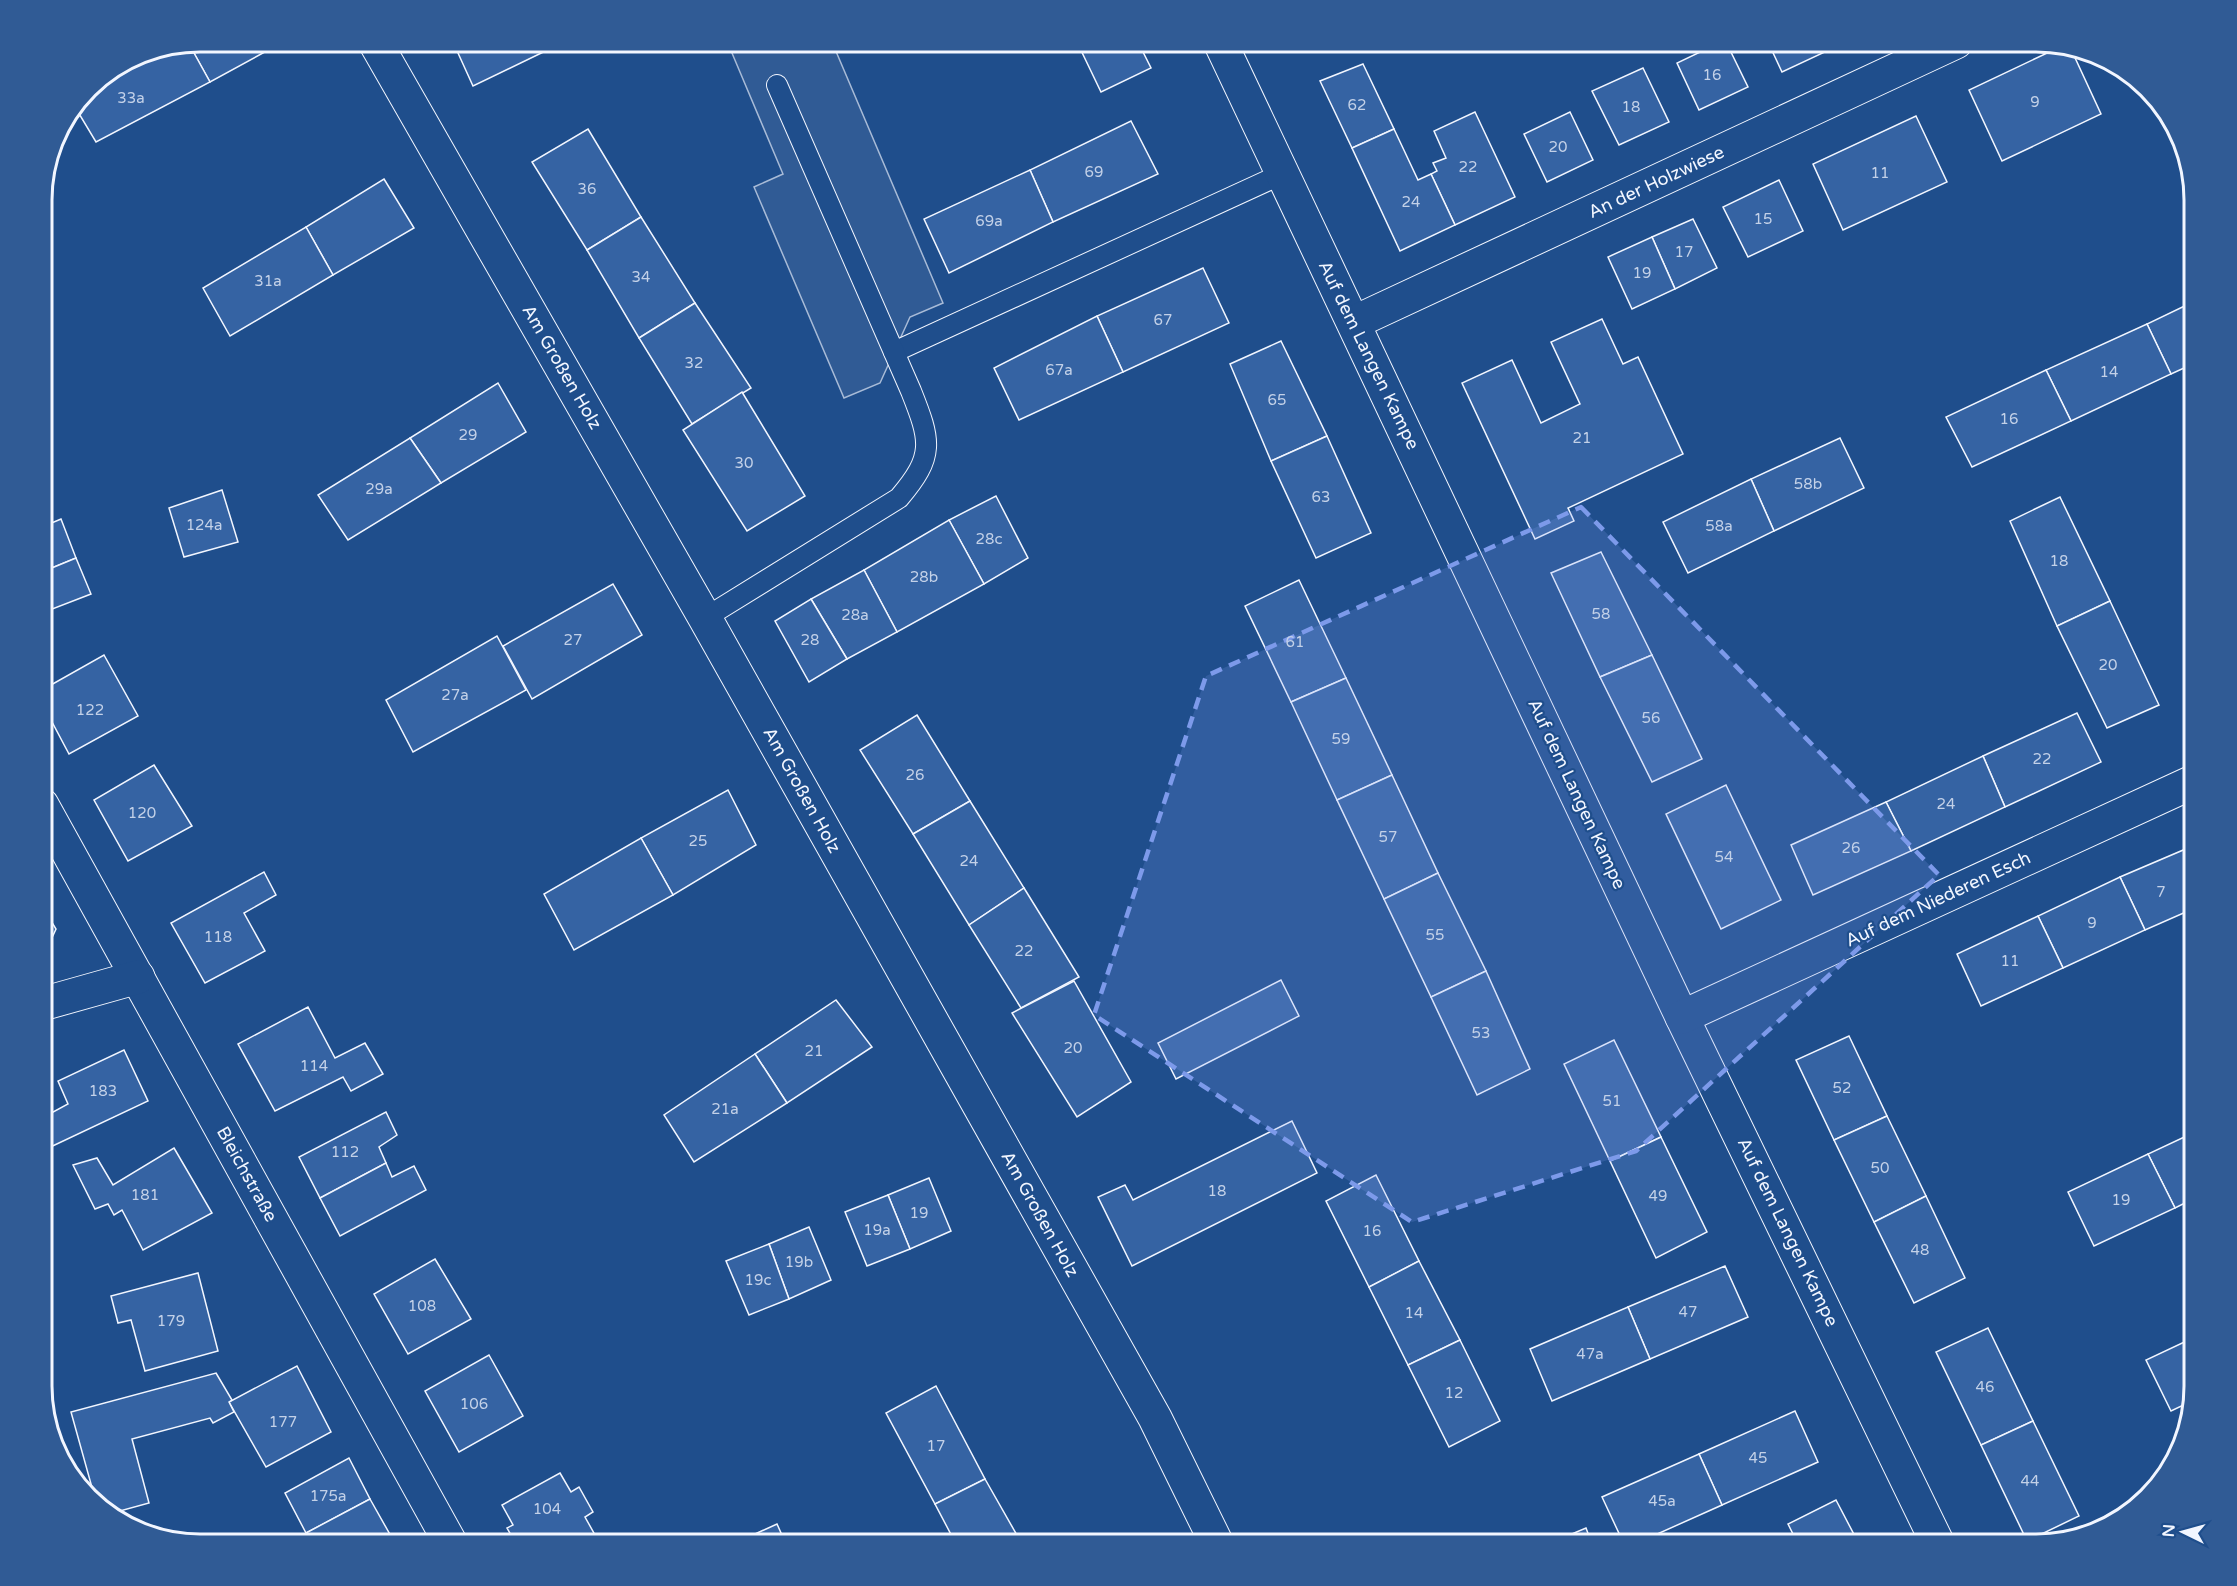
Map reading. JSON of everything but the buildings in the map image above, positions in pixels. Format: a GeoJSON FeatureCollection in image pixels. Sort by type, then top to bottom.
{"type":"FeatureCollection","features":[{"type":"Feature","properties":{"kind":"street","name":"Am Großen Holz"},"geometry":{"type":"LineString","coordinates":[[381,53],[705,618],[1155,1418],[1212,1534]]}},
{"type":"Feature","properties":{"kind":"street","name":"Auf dem Langen Kampe"},"geometry":{"type":"LineString","coordinates":[[1225,53],[1355,322],[1682,1017],[1933,1534]]}},
{"type":"Feature","properties":{"kind":"street","name":"An der Holzwiese"},"geometry":{"type":"LineString","coordinates":[[1355,322],[1932,53]]}},
{"type":"Feature","properties":{"kind":"street","name":"Auf dem Niederen Esch"},"geometry":{"type":"LineString","coordinates":[[1682,1017],[2184,786]]}},
{"type":"Feature","properties":{"kind":"street","name":"Bleichstraße"},"geometry":{"type":"LineString","coordinates":[[53,825],[445,1534]]}},
{"type":"Feature","properties":{"kind":"street"},"geometry":{"type":"LineString","coordinates":[[53,1001],[138,977]]}},
{"type":"Feature","properties":{"kind":"lane"},"geometry":{"type":"LineString","coordinates":[[705,618],[899,498],[919,475],[928,449],[923,420],[777,85]]}},
{"type":"Feature","properties":{"kind":"lane"},"geometry":{"type":"LineString","coordinates":[[894,352],[1282,174]]}},
{"type":"Feature","properties":{"kind":"highlighted area"},"geometry":{"type":"Polygon","coordinates":[[[1581,507],[1939,875],[1636,1151],[1412,1222],[1094,1015],[1206,676],[1581,507]]]}},
{"type":"Feature","properties":{"kind":"shaded area"},"geometry":{"type":"Polygon","coordinates":[[[732,53],[837,53],[943,303],[910,317],[880,383],[844,398],[754,187],[783,174],[732,53]]]}}]}
